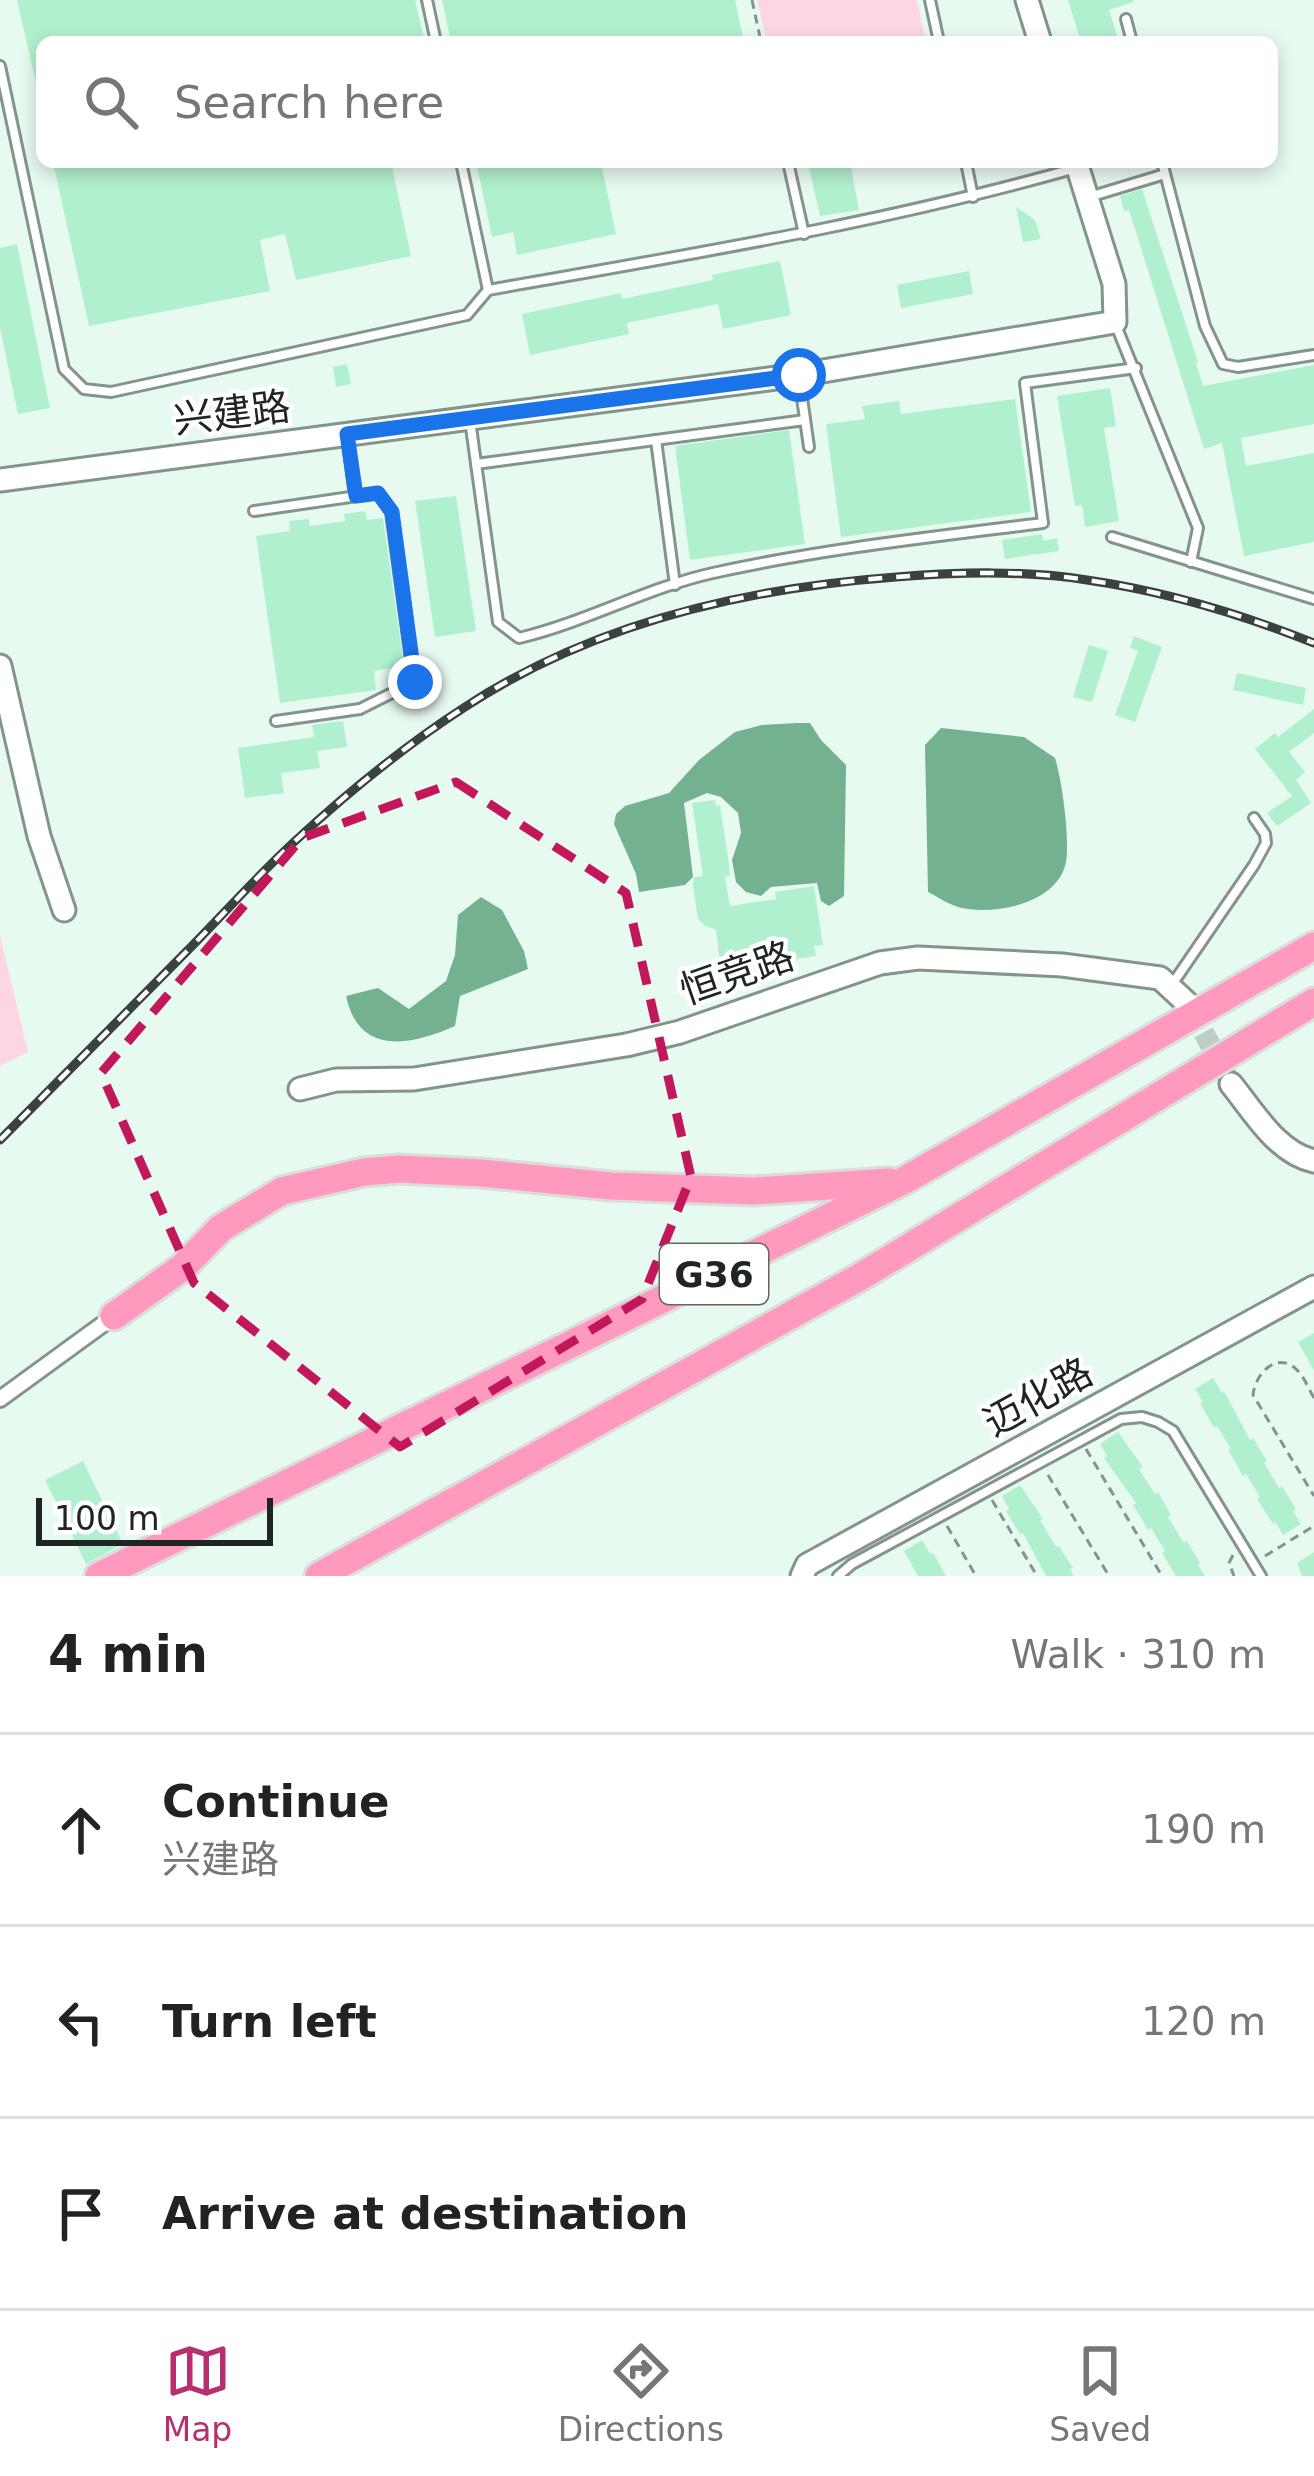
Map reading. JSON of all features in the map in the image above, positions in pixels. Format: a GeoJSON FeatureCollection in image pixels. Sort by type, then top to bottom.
{"type":"FeatureCollection","features":[{"type":"Feature","properties":{"kind":"highway","name":"G36"},"geometry":{"type":"LineString","coordinates":[[99,1576],[905,1180],[1314,946]]}},
{"type":"Feature","properties":{"kind":"highway","name":"G36"},"geometry":{"type":"LineString","coordinates":[[319,1576],[860,1277],[1314,1003]]}},
{"type":"Feature","properties":{"kind":"highway"},"geometry":{"type":"LineString","coordinates":[[114,1316],[183,1267],[221,1228],[282,1191],[364,1172],[481,1172],[611,1186],[754,1191],[905,1180]]}},
{"type":"Feature","properties":{"kind":"street"},"geometry":{"type":"LineString","coordinates":[[1027,0],[1038,36]]}},
{"type":"Feature","properties":{"kind":"street"},"geometry":{"type":"LineString","coordinates":[[1078,168],[1114,284],[1114,322]]}},
{"type":"Feature","properties":{"kind":"street","name":"兴建路"},"geometry":{"type":"LineString","coordinates":[[0,480],[799,375],[1114,322]]}},
{"type":"Feature","properties":{"kind":"street"},"geometry":{"type":"LineString","coordinates":[[0,666],[39,836],[64,910]]}},
{"type":"Feature","properties":{"kind":"street","name":"恒竞路"},"geometry":{"type":"LineString","coordinates":[[299,1089],[336,1080],[414,1079],[626,1045],[680,1032],[880,963],[918,958],[1062,965],[1160,978],[1188,1004]]}},
{"type":"Feature","properties":{"kind":"street"},"geometry":{"type":"LineString","coordinates":[[1231,1084],[1276,1139],[1300,1158],[1314,1161]]}},
{"type":"Feature","properties":{"kind":"street","name":"迈化路"},"geometry":{"type":"LineString","coordinates":[[802,1576],[807,1564],[1314,1288]]}},
{"type":"Feature","properties":{"kind":"street"},"geometry":{"type":"LineString","coordinates":[[0,1400],[114,1316]]}},
{"type":"Feature","properties":{"kind":"lane"},"geometry":{"type":"LineString","coordinates":[[427,0],[435,36]]}},
{"type":"Feature","properties":{"kind":"lane"},"geometry":{"type":"LineString","coordinates":[[930,0],[938,36]]}},
{"type":"Feature","properties":{"kind":"lane"},"geometry":{"type":"LineString","coordinates":[[1126,19],[1130,36]]}},
{"type":"Feature","properties":{"kind":"lane"},"geometry":{"type":"LineString","coordinates":[[0,66],[64,369],[84,389],[111,392],[467,315],[488,290],[804,234],[974,197],[1067,168]]}},
{"type":"Feature","properties":{"kind":"lane"},"geometry":{"type":"LineString","coordinates":[[462,168],[488,290]]}},
{"type":"Feature","properties":{"kind":"lane"},"geometry":{"type":"LineString","coordinates":[[789,168],[804,234]]}},
{"type":"Feature","properties":{"kind":"lane"},"geometry":{"type":"LineString","coordinates":[[967,168],[974,197]]}},
{"type":"Feature","properties":{"kind":"lane"},"geometry":{"type":"LineString","coordinates":[[1164,168],[1205,326],[1223,364],[1238,368],[1314,355]]}},
{"type":"Feature","properties":{"kind":"lane"},"geometry":{"type":"LineString","coordinates":[[1087,198],[1165,174]]}},
{"type":"Feature","properties":{"kind":"lane"},"geometry":{"type":"LineString","coordinates":[[1114,322],[1198,528],[1191,562]]}},
{"type":"Feature","properties":{"kind":"lane"},"geometry":{"type":"LineString","coordinates":[[470,418],[498,622],[519,638],[560,628],[709,573],[1043,523],[1024,383],[1136,368]]}},
{"type":"Feature","properties":{"kind":"lane"},"geometry":{"type":"LineString","coordinates":[[799,375],[809,447]]}},
{"type":"Feature","properties":{"kind":"lane"},"geometry":{"type":"LineString","coordinates":[[476,464],[805,420]]}},
{"type":"Feature","properties":{"kind":"lane"},"geometry":{"type":"LineString","coordinates":[[347,434],[356,496]]}},
{"type":"Feature","properties":{"kind":"lane"},"geometry":{"type":"LineString","coordinates":[[656,440],[675,584]]}},
{"type":"Feature","properties":{"kind":"lane"},"geometry":{"type":"LineString","coordinates":[[254,511],[378,493],[392,512],[415,682],[360,709],[277,721]]}},
{"type":"Feature","properties":{"kind":"lane"},"geometry":{"type":"LineString","coordinates":[[1112,537],[1314,599]]}},
{"type":"Feature","properties":{"kind":"lane"},"geometry":{"type":"LineString","coordinates":[[1170,987],[1266,843],[1254,818]]}},
{"type":"Feature","properties":{"kind":"lane"},"geometry":{"type":"LineString","coordinates":[[838,1576],[851,1564],[1080,1439],[1121,1419],[1142,1417],[1174,1432],[1261,1576]]}},
{"type":"Feature","properties":{"kind":"path"},"geometry":{"type":"LineString","coordinates":[[752,0],[758,36]]}},
{"type":"Feature","properties":{"kind":"path"},"geometry":{"type":"LineString","coordinates":[[1314,1398],[1296,1368],[1288,1365],[1264,1369],[1253,1388],[1314,1496]]}},
{"type":"Feature","properties":{"kind":"path"},"geometry":{"type":"LineString","coordinates":[[1080,1439],[1162,1576]]}},
{"type":"Feature","properties":{"kind":"path"},"geometry":{"type":"LineString","coordinates":[[1040,1461],[1109,1576]]}},
{"type":"Feature","properties":{"kind":"path"},"geometry":{"type":"LineString","coordinates":[[986,1491],[1037,1576]]}},
{"type":"Feature","properties":{"kind":"path"},"geometry":{"type":"LineString","coordinates":[[941,1516],[976,1576]]}},
{"type":"Feature","properties":{"kind":"path"},"geometry":{"type":"LineString","coordinates":[[1253,1563],[1314,1526]]}},
{"type":"Feature","properties":{"kind":"path"},"geometry":{"type":"LineString","coordinates":[[1234,1576],[1229,1569],[1231,1558],[1244,1550]]}},
{"type":"Feature","properties":{"kind":"highlighted area"},"geometry":{"type":"Polygon","coordinates":[[[456,782],[626,893],[691,1177],[642,1299],[400,1447],[194,1283],[101,1073],[302,838],[456,782]]]}},
{"type":"Feature","properties":{"kind":"shaded area"},"geometry":{"type":"Polygon","coordinates":[[[757,0],[917,0],[925,36],[766,36],[757,0]]]}},
{"type":"Feature","properties":{"kind":"shaded area"},"geometry":{"type":"Polygon","coordinates":[[[810,723],[846,765],[844,896],[829,906],[821,901],[817,883],[771,887],[761,896],[746,892],[736,882],[732,860],[741,833],[738,813],[721,797],[707,793],[684,803],[693,877],[685,885],[639,892],[614,824],[616,814],[625,806],[669,793],[699,760],[735,732],[762,725],[810,723]]]}},
{"type":"Feature","properties":{"kind":"shaded area"},"geometry":{"type":"Polygon","coordinates":[[[941,728],[1024,737],[1055,758],[1065,810],[1066,862],[1061,876],[1039,896],[1008,907],[976,910],[928,892],[925,745],[941,728]]]}},
{"type":"Feature","properties":{"kind":"shaded area"},"geometry":{"type":"Polygon","coordinates":[[[481,897],[502,910],[528,969],[460,996],[455,1026],[439,1033],[389,1041],[362,1029],[346,996],[378,988],[409,1009],[446,981],[455,955],[458,915],[481,897]]]}},
{"type":"Feature","properties":{"kind":"shaded area"},"geometry":{"type":"Polygon","coordinates":[[[0,936],[28,1052],[0,1066],[0,936]]]}},
{"type":"Feature","properties":{"kind":"building"},"geometry":{"type":"Polygon","coordinates":[[[17,0],[415,0],[424,36],[36,36],[36,83],[17,0]]]}},
{"type":"Feature","properties":{"kind":"building"},"geometry":{"type":"Polygon","coordinates":[[[442,0],[735,0],[743,36],[450,36],[442,0]]]}},
{"type":"Feature","properties":{"kind":"building"},"geometry":{"type":"Polygon","coordinates":[[[1068,0],[1133,0],[1109,10],[1117,36],[1079,36],[1068,0]]]}},
{"type":"Feature","properties":{"kind":"building"},"geometry":{"type":"Polygon","coordinates":[[[54,168],[392,168],[411,256],[296,280],[285,234],[260,240],[270,291],[89,326],[54,168]]]}},
{"type":"Feature","properties":{"kind":"building"},"geometry":{"type":"Polygon","coordinates":[[[477,168],[602,168],[616,234],[517,255],[513,232],[492,237],[477,168]]]}},
{"type":"Feature","properties":{"kind":"building"},"geometry":{"type":"Polygon","coordinates":[[[809,168],[851,168],[859,210],[820,216],[809,168]]]}},
{"type":"Feature","properties":{"kind":"building"},"geometry":{"type":"Polygon","coordinates":[[[1142,189],[1203,386],[1314,365],[1314,424],[1241,438],[1246,466],[1314,453],[1314,542],[1244,556],[1222,443],[1204,449],[1129,210],[1124,211],[1120,196],[1142,189]]]}},
{"type":"Feature","properties":{"kind":"building"},"geometry":{"type":"Polygon","coordinates":[[[1016,207],[1035,220],[1041,239],[1023,242],[1016,207]]]}},
{"type":"Feature","properties":{"kind":"building"},"geometry":{"type":"Polygon","coordinates":[[[17,244],[50,408],[18,414],[0,328],[0,248],[17,244]]]}},
{"type":"Feature","properties":{"kind":"building"},"geometry":{"type":"Polygon","coordinates":[[[780,261],[791,315],[723,329],[718,304],[627,323],[629,334],[530,355],[522,314],[621,293],[622,299],[780,261]]]}},
{"type":"Feature","properties":{"kind":"building"},"geometry":{"type":"Polygon","coordinates":[[[969,271],[973,294],[901,308],[897,285],[969,271]]]}},
{"type":"Feature","properties":{"kind":"building"},"geometry":{"type":"Polygon","coordinates":[[[347,364],[351,384],[336,387],[333,367],[347,364]]]}},
{"type":"Feature","properties":{"kind":"building"},"geometry":{"type":"Polygon","coordinates":[[[1110,388],[1116,426],[1104,428],[1119,521],[1085,527],[1082,505],[1075,506],[1057,396],[1110,388]]]}},
{"type":"Feature","properties":{"kind":"building"},"geometry":{"type":"Polygon","coordinates":[[[1015,399],[1031,512],[841,537],[826,424],[865,419],[862,406],[899,401],[901,414],[1015,399]]]}},
{"type":"Feature","properties":{"kind":"building"},"geometry":{"type":"Polygon","coordinates":[[[789,430],[805,544],[690,560],[675,446],[789,430]]]}},
{"type":"Feature","properties":{"kind":"building"},"geometry":{"type":"Polygon","coordinates":[[[456,496],[476,631],[435,637],[415,501],[456,496]]]}},
{"type":"Feature","properties":{"kind":"building"},"geometry":{"type":"Polygon","coordinates":[[[365,511],[367,520],[383,518],[404,666],[374,671],[376,690],[280,703],[256,536],[290,531],[289,521],[309,519],[310,526],[345,521],[344,514],[365,511]]]}},
{"type":"Feature","properties":{"kind":"building"},"geometry":{"type":"Polygon","coordinates":[[[1042,534],[1043,541],[1057,538],[1059,551],[1005,559],[1002,540],[1042,534]]]}},
{"type":"Feature","properties":{"kind":"building"},"geometry":{"type":"Polygon","coordinates":[[[1134,636],[1162,647],[1135,722],[1115,715],[1138,651],[1130,648],[1134,636]]]}},
{"type":"Feature","properties":{"kind":"building"},"geometry":{"type":"Polygon","coordinates":[[[1089,645],[1108,651],[1092,702],[1073,697],[1089,645]]]}},
{"type":"Feature","properties":{"kind":"building"},"geometry":{"type":"Polygon","coordinates":[[[1237,673],[1306,688],[1303,705],[1233,690],[1237,673]]]}},
{"type":"Feature","properties":{"kind":"building"},"geometry":{"type":"Polygon","coordinates":[[[1314,709],[1314,733],[1289,752],[1305,772],[1296,780],[1311,803],[1277,826],[1267,813],[1292,796],[1255,749],[1314,709]]]}},
{"type":"Feature","properties":{"kind":"building"},"geometry":{"type":"Polygon","coordinates":[[[343,721],[347,747],[317,751],[320,768],[281,773],[284,793],[245,798],[238,748],[314,737],[312,725],[343,721]]]}},
{"type":"Feature","properties":{"kind":"building"},"geometry":{"type":"Polygon","coordinates":[[[715,800],[720,805],[729,864],[730,876],[725,877],[730,906],[776,899],[775,892],[814,886],[823,945],[814,946],[816,956],[721,970],[716,930],[698,919],[693,886],[694,877],[703,876],[692,803],[715,800]]]}},
{"type":"Feature","properties":{"kind":"building"},"geometry":{"type":"Polygon","coordinates":[[[1314,1333],[1314,1371],[1298,1342],[1314,1333]]]}},
{"type":"Feature","properties":{"kind":"building"},"geometry":{"type":"Polygon","coordinates":[[[1213,1378],[1296,1509],[1301,1524],[1283,1535],[1200,1403],[1195,1389],[1213,1378]]]}},
{"type":"Feature","properties":{"kind":"building"},"geometry":{"type":"Polygon","coordinates":[[[1118,1432],[1205,1576],[1176,1576],[1136,1503],[1104,1458],[1100,1444],[1118,1432]]]}},
{"type":"Feature","properties":{"kind":"building"},"geometry":{"type":"Polygon","coordinates":[[[83,1461],[123,1544],[86,1564],[45,1480],[83,1461]]]}},
{"type":"Feature","properties":{"kind":"building"},"geometry":{"type":"Polygon","coordinates":[[[1020,1485],[1074,1576],[1046,1576],[1006,1511],[1002,1496],[1020,1485]]]}},
{"type":"Feature","properties":{"kind":"building"},"geometry":{"type":"Polygon","coordinates":[[[922,1540],[946,1576],[918,1576],[904,1551],[922,1540]]]}},
{"type":"Feature","properties":{"kind":"building"},"geometry":{"type":"Polygon","coordinates":[[[1314,1552],[1314,1576],[1302,1576],[1297,1563],[1314,1552]]]}},
{"type":"Feature","properties":{"kind":"tunnel"},"geometry":{"type":"LineString","coordinates":[[1189,1005],[1231,1084]]}},
{"type":"Feature","properties":{"kind":"railway"},"geometry":{"type":"LineString","coordinates":[[0,1140],[266,869],[355,788],[465,707],[514,678],[618,632],[783,590],[896,577],[992,573],[1063,577],[1145,590],[1314,643]]}},
{"type":"Feature","properties":{"kind":"route"},"geometry":{"type":"LineString","coordinates":[[415,682],[392,512],[378,493],[356,496],[347,434],[799,375]]}}]}
